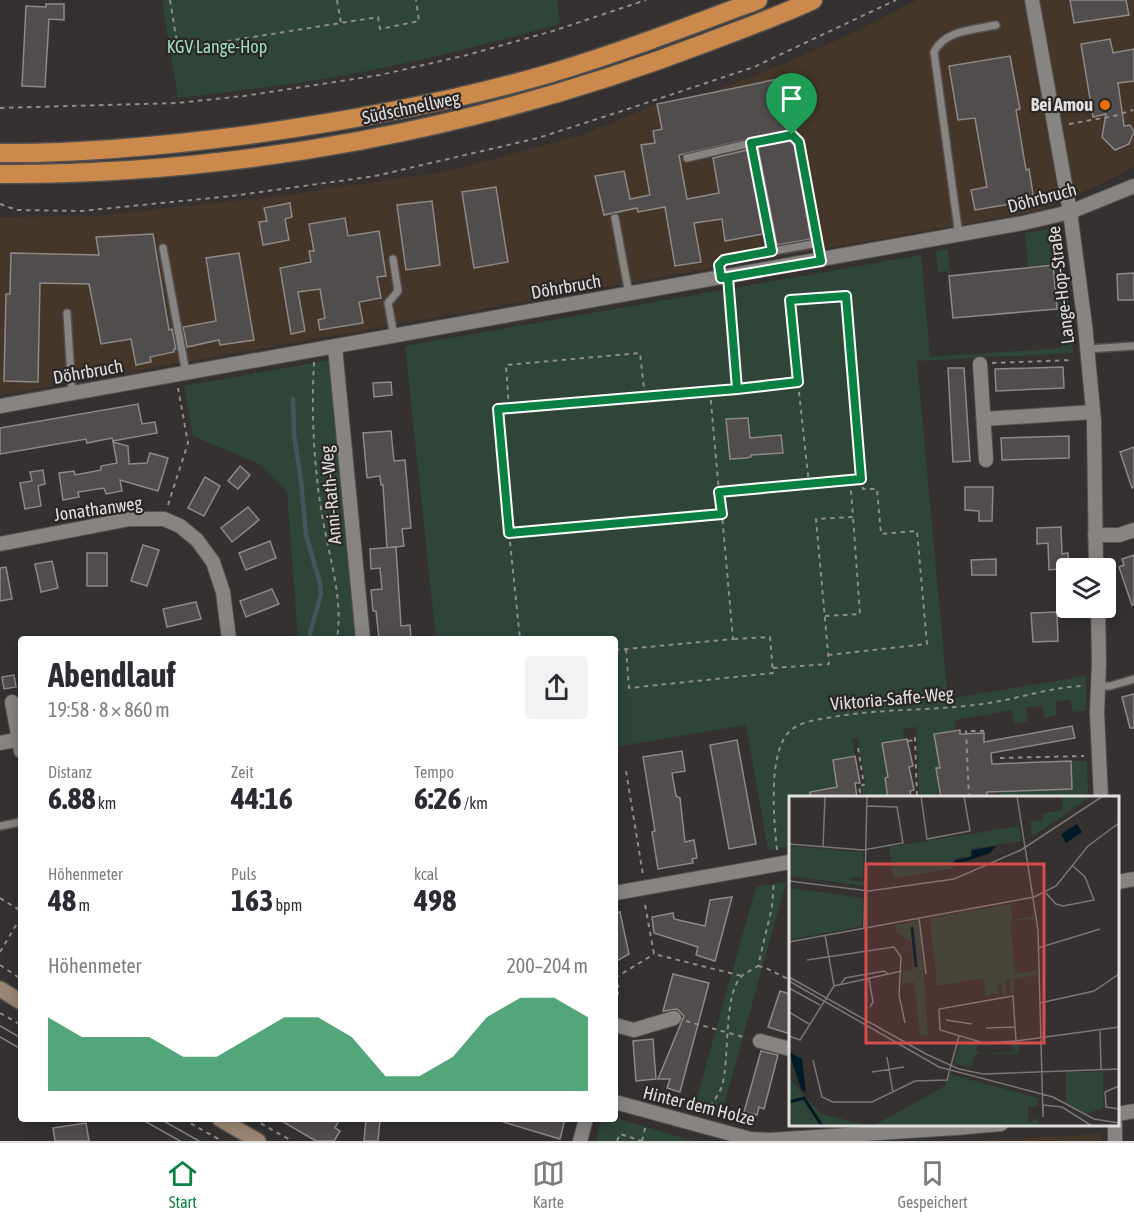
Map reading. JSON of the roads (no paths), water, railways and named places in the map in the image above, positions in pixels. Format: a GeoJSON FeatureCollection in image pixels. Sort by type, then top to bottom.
{"type":"FeatureCollection","features":[{"type":"Feature","properties":{"kind":"highway","name":"Südschnellweg"},"geometry":{"type":"LineString","coordinates":[[7,153],[112,149],[193,142],[315,126],[390,113],[549,74],[667,35],[758,0]]}},
{"type":"Feature","properties":{"kind":"highway","name":"Südschnellweg"},"geometry":{"type":"LineString","coordinates":[[8,174],[112,171],[196,164],[318,148],[394,134],[561,94],[672,56],[813,0]]}},
{"type":"Feature","properties":{"kind":"main road"},"geometry":{"type":"LineString","coordinates":[[0,989],[18,1000]]}},
{"type":"Feature","properties":{"kind":"main road"},"geometry":{"type":"LineString","coordinates":[[225,1122],[258,1141]]}},
{"type":"Feature","properties":{"kind":"street","name":"Lange-Hop-Straße"},"geometry":{"type":"LineString","coordinates":[[1032,0],[1070,212],[1087,354],[1093,412],[1096,558]]}},
{"type":"Feature","properties":{"kind":"street","name":"Döhrbruch"},"geometry":{"type":"LineString","coordinates":[[0,406],[1057,217],[1134,186]]}},
{"type":"Feature","properties":{"kind":"street","name":"Anni-Rath-Weg"},"geometry":{"type":"LineString","coordinates":[[335,347],[363,636]]}},
{"type":"Feature","properties":{"kind":"street"},"geometry":{"type":"LineString","coordinates":[[980,364],[986,460]]}},
{"type":"Feature","properties":{"kind":"street"},"geometry":{"type":"LineString","coordinates":[[984,419],[1093,412]]}},
{"type":"Feature","properties":{"kind":"street","name":"Jonathanweg"},"geometry":{"type":"LineString","coordinates":[[0,544],[130,519],[164,519],[180,526],[197,540],[213,562],[223,592],[229,636]]}},
{"type":"Feature","properties":{"kind":"street"},"geometry":{"type":"LineString","coordinates":[[1095,535],[1119,535],[1134,530]]}},
{"type":"Feature","properties":{"kind":"street"},"geometry":{"type":"LineString","coordinates":[[1095,796],[1098,618]]}},
{"type":"Feature","properties":{"kind":"street"},"geometry":{"type":"LineString","coordinates":[[11,702],[18,734]]}},
{"type":"Feature","properties":{"kind":"street"},"geometry":{"type":"LineString","coordinates":[[0,743],[18,743]]}},
{"type":"Feature","properties":{"kind":"street"},"geometry":{"type":"LineString","coordinates":[[618,892],[785,863]]}},
{"type":"Feature","properties":{"kind":"street"},"geometry":{"type":"LineString","coordinates":[[1119,882],[1134,879]]}},
{"type":"Feature","properties":{"kind":"street"},"geometry":{"type":"LineString","coordinates":[[618,1026],[634,1030],[674,1018]]}},
{"type":"Feature","properties":{"kind":"street"},"geometry":{"type":"LineString","coordinates":[[760,1041],[789,1049]]}},
{"type":"Feature","properties":{"kind":"street","name":"Hinter dem Holze"},"geometry":{"type":"LineString","coordinates":[[618,1103],[750,1139],[770,1140],[954,1126]]}},
{"type":"Feature","properties":{"kind":"street"},"geometry":{"type":"LineString","coordinates":[[1119,1114],[1134,1111]]}},
{"type":"Feature","properties":{"kind":"street"},"geometry":{"type":"LineString","coordinates":[[580,1141],[585,1122]]}},
{"type":"Feature","properties":{"kind":"lane"},"geometry":{"type":"LineString","coordinates":[[959,236],[933,52],[938,42],[950,35],[996,25]]}},
{"type":"Feature","properties":{"kind":"lane"},"geometry":{"type":"LineString","coordinates":[[687,158],[789,135],[798,139],[821,261]]}},
{"type":"Feature","properties":{"kind":"lane"},"geometry":{"type":"LineString","coordinates":[[751,143],[772,251]]}},
{"type":"Feature","properties":{"kind":"lane"},"geometry":{"type":"LineString","coordinates":[[615,218],[629,294]]}},
{"type":"Feature","properties":{"kind":"lane"},"geometry":{"type":"LineString","coordinates":[[737,389],[725,278],[719,265],[724,260],[818,243]]}},
{"type":"Feature","properties":{"kind":"lane"},"geometry":{"type":"LineString","coordinates":[[162,248],[181,374]]}},
{"type":"Feature","properties":{"kind":"lane"},"geometry":{"type":"LineString","coordinates":[[393,259],[398,291],[388,303],[394,336]]}},
{"type":"Feature","properties":{"kind":"lane"},"geometry":{"type":"LineString","coordinates":[[66,313],[72,393]]}},
{"type":"Feature","properties":{"kind":"lane"},"geometry":{"type":"LineString","coordinates":[[1087,354],[1134,346]]}},
{"type":"Feature","properties":{"kind":"lane"},"geometry":{"type":"LineString","coordinates":[[1098,686],[1110,686],[1134,678]]}},
{"type":"Feature","properties":{"kind":"lane"},"geometry":{"type":"LineString","coordinates":[[0,826],[18,823]]}},
{"type":"Feature","properties":{"kind":"waterway"},"geometry":{"type":"LineString","coordinates":[[293,399],[294,435],[306,535],[321,594],[310,636]]}},
{"type":"Feature","properties":{"kind":"tram line"},"geometry":{"type":"LineString","coordinates":[[0,1026],[18,1036]]}},
{"type":"Feature","properties":{"kind":"tram line"},"geometry":{"type":"LineString","coordinates":[[0,1037],[18,1047]]}},
{"type":"Feature","properties":{"kind":"tram line"},"geometry":{"type":"LineString","coordinates":[[146,1122],[180,1141]]}},
{"type":"Feature","properties":{"kind":"tram line"},"geometry":{"type":"LineString","coordinates":[[165,1122],[199,1141]]}},
{"type":"Feature","properties":{"kind":"place","name":"Bei Amou"},"geometry":{"type":"Point","coordinates":[1105,105]}},
{"type":"Feature","properties":{"kind":"park label","name":"KGV Lange-Hop"},"geometry":{"type":"Point","coordinates":[217,47]}}]}
